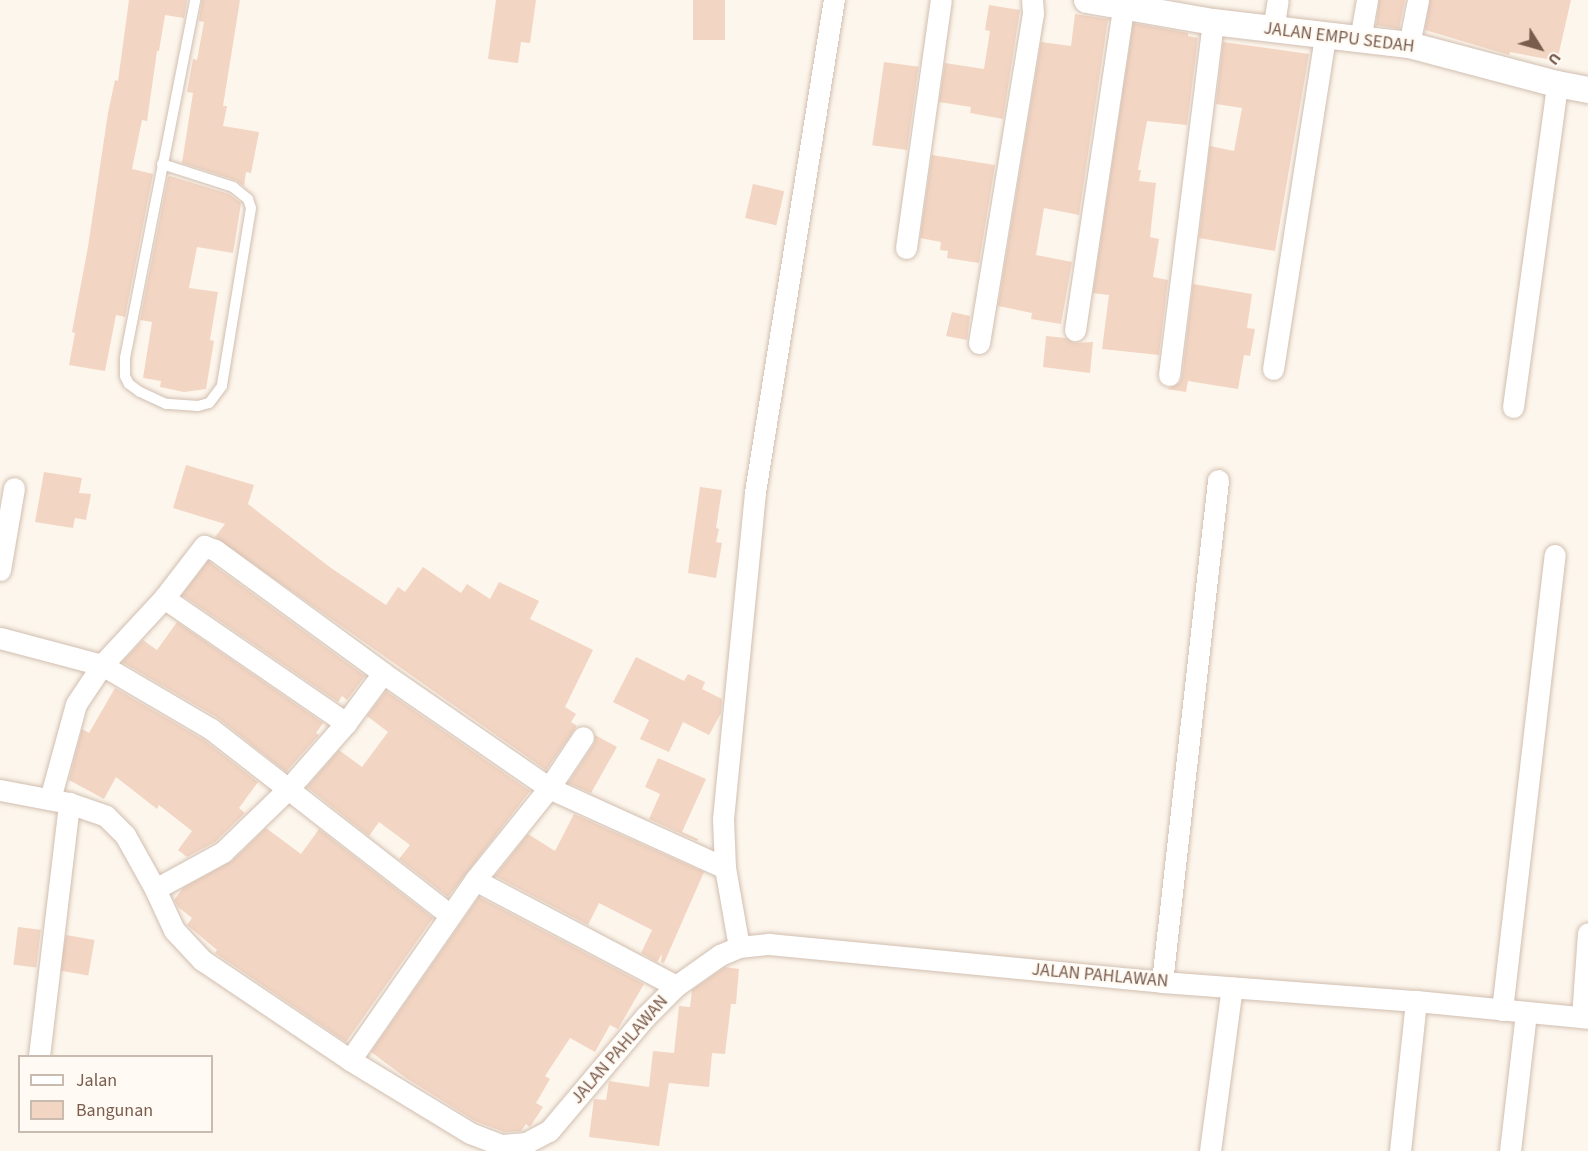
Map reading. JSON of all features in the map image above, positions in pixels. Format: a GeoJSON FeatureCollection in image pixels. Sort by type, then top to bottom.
{"type":"FeatureCollection","features":[{"type":"Feature","properties":{"kind":"street"},"geometry":{"type":"LineString","coordinates":[[739,947],[725,868],[723,819],[755,492],[834,0]]}},
{"type":"Feature","properties":{"kind":"street"},"geometry":{"type":"LineString","coordinates":[[906,248],[941,0]]}},
{"type":"Feature","properties":{"kind":"street"},"geometry":{"type":"LineString","coordinates":[[979,343],[1033,13],[1032,0]]}},
{"type":"Feature","properties":{"kind":"street","name":"JALAN EMPU SEDAH"},"geometry":{"type":"LineString","coordinates":[[1087,0],[1213,22],[1325,37],[1409,45],[1588,90]]}},
{"type":"Feature","properties":{"kind":"street"},"geometry":{"type":"LineString","coordinates":[[1273,30],[1278,0]]}},
{"type":"Feature","properties":{"kind":"street"},"geometry":{"type":"LineString","coordinates":[[1360,40],[1367,0]]}},
{"type":"Feature","properties":{"kind":"street"},"geometry":{"type":"LineString","coordinates":[[1409,45],[1418,0]]}},
{"type":"Feature","properties":{"kind":"street"},"geometry":{"type":"LineString","coordinates":[[1075,330],[1123,7]]}},
{"type":"Feature","properties":{"kind":"street"},"geometry":{"type":"LineString","coordinates":[[1169,375],[1213,22]]}},
{"type":"Feature","properties":{"kind":"street"},"geometry":{"type":"LineString","coordinates":[[1273,369],[1325,37]]}},
{"type":"Feature","properties":{"kind":"street"},"geometry":{"type":"LineString","coordinates":[[1513,407],[1557,84]]}},
{"type":"Feature","properties":{"kind":"street"},"geometry":{"type":"LineString","coordinates":[[1162,982],[1218,480]]}},
{"type":"Feature","properties":{"kind":"street"},"geometry":{"type":"LineString","coordinates":[[0,570],[14,488]]}},
{"type":"Feature","properties":{"kind":"street"},"geometry":{"type":"LineString","coordinates":[[39,1055],[59,801],[76,704],[102,664],[164,598],[199,551],[207,546],[383,673],[549,788],[725,868]]}},
{"type":"Feature","properties":{"kind":"street"},"geometry":{"type":"LineString","coordinates":[[1502,1010],[1555,555]]}},
{"type":"Feature","properties":{"kind":"street"},"geometry":{"type":"LineString","coordinates":[[164,598],[346,723]]}},
{"type":"Feature","properties":{"kind":"street"},"geometry":{"type":"LineString","coordinates":[[0,638],[102,664],[211,729],[450,915]]}},
{"type":"Feature","properties":{"kind":"street"},"geometry":{"type":"LineString","coordinates":[[155,889],[223,852],[289,788],[346,723],[383,673]]}},
{"type":"Feature","properties":{"kind":"street"},"geometry":{"type":"LineString","coordinates":[[350,1060],[475,880],[549,788],[583,737]]}},
{"type":"Feature","properties":{"kind":"street","name":"JALAN PAHLAWAN"},"geometry":{"type":"LineString","coordinates":[[0,790],[59,801],[106,816],[118,826],[155,889],[174,930],[202,960],[350,1060],[479,1137],[502,1146],[526,1143],[549,1131],[645,1017],[676,986],[720,955],[739,947],[769,944],[1162,982],[1416,1000],[1585,1018]]}},
{"type":"Feature","properties":{"kind":"street"},"geometry":{"type":"LineString","coordinates":[[475,880],[676,986]]}},
{"type":"Feature","properties":{"kind":"street"},"geometry":{"type":"LineString","coordinates":[[1585,1018],[1588,933]]}},
{"type":"Feature","properties":{"kind":"street"},"geometry":{"type":"LineString","coordinates":[[1210,1151],[1232,987]]}},
{"type":"Feature","properties":{"kind":"street"},"geometry":{"type":"LineString","coordinates":[[1401,1151],[1416,1000]]}},
{"type":"Feature","properties":{"kind":"street"},"geometry":{"type":"LineString","coordinates":[[1510,1151],[1526,1013]]}},
{"type":"Feature","properties":{"kind":"lane"},"geometry":{"type":"LineString","coordinates":[[162,164],[233,187],[248,199],[251,208],[222,386],[209,403],[198,406],[166,404],[140,392],[129,384],[125,376],[124,358],[162,164],[195,0]]}},
{"type":"Feature","properties":{"kind":"building"},"geometry":{"type":"Polygon","coordinates":[[[129,0],[187,0],[184,18],[165,15],[159,51],[157,51],[147,121],[142,120],[132,169],[153,174],[125,317],[116,315],[105,371],[69,365],[75,333],[72,332],[88,247],[108,113],[115,80],[118,81],[129,0]]]}},
{"type":"Feature","properties":{"kind":"building"},"geometry":{"type":"Polygon","coordinates":[[[202,0],[240,0],[223,106],[227,106],[223,126],[259,132],[251,173],[246,172],[244,186],[235,180],[182,163],[193,93],[187,92],[193,59],[197,60],[204,22],[199,21],[202,0]]]}},
{"type":"Feature","properties":{"kind":"building"},"geometry":{"type":"Polygon","coordinates":[[[496,0],[536,0],[530,43],[521,42],[518,63],[488,59],[496,0]]]}},
{"type":"Feature","properties":{"kind":"building"},"geometry":{"type":"Polygon","coordinates":[[[693,0],[725,0],[725,40],[693,40],[693,0]]]}},
{"type":"Feature","properties":{"kind":"building"},"geometry":{"type":"Polygon","coordinates":[[[1379,0],[1405,0],[1399,29],[1376,25],[1379,0]]]}},
{"type":"Feature","properties":{"kind":"building"},"geometry":{"type":"Polygon","coordinates":[[[1430,0],[1571,0],[1557,61],[1510,52],[1509,55],[1425,30],[1430,0]]]}},
{"type":"Feature","properties":{"kind":"building"},"geometry":{"type":"Polygon","coordinates":[[[989,5],[1020,10],[1003,119],[970,113],[971,107],[939,102],[945,63],[984,69],[990,31],[985,30],[989,5]]]}},
{"type":"Feature","properties":{"kind":"building"},"geometry":{"type":"Polygon","coordinates":[[[1075,14],[1108,19],[1079,215],[1044,208],[1036,255],[1072,262],[1061,324],[1031,319],[1032,313],[998,306],[1041,42],[1071,46],[1075,14]]]}},
{"type":"Feature","properties":{"kind":"building"},"geometry":{"type":"Polygon","coordinates":[[[1133,23],[1188,33],[1188,36],[1198,38],[1187,125],[1147,121],[1138,170],[1141,170],[1139,181],[1156,183],[1150,237],[1159,239],[1153,277],[1168,280],[1159,355],[1102,349],[1109,295],[1093,293],[1133,23]]]}},
{"type":"Feature","properties":{"kind":"building"},"geometry":{"type":"Polygon","coordinates":[[[1223,42],[1309,54],[1275,251],[1199,238],[1210,146],[1234,151],[1242,108],[1216,104],[1223,42]]]}},
{"type":"Feature","properties":{"kind":"building"},"geometry":{"type":"Polygon","coordinates":[[[884,62],[919,67],[907,150],[872,145],[884,62]]]}},
{"type":"Feature","properties":{"kind":"building"},"geometry":{"type":"Polygon","coordinates":[[[932,155],[995,165],[979,263],[947,258],[948,251],[940,250],[941,242],[920,238],[932,155]]]}},
{"type":"Feature","properties":{"kind":"building"},"geometry":{"type":"Polygon","coordinates":[[[170,176],[229,194],[241,203],[233,253],[197,247],[189,288],[218,292],[210,340],[214,341],[206,389],[184,392],[160,387],[161,381],[143,378],[152,322],[140,320],[170,176]]]}},
{"type":"Feature","properties":{"kind":"building"},"geometry":{"type":"Polygon","coordinates":[[[753,184],[784,191],[776,225],[745,218],[753,184]]]}},
{"type":"Feature","properties":{"kind":"building"},"geometry":{"type":"Polygon","coordinates":[[[1193,284],[1252,294],[1247,328],[1255,329],[1250,356],[1244,355],[1238,389],[1188,381],[1186,392],[1167,389],[1179,383],[1182,377],[1193,284]]]}},
{"type":"Feature","properties":{"kind":"building"},"geometry":{"type":"Polygon","coordinates":[[[952,312],[970,316],[967,340],[946,336],[952,312]]]}},
{"type":"Feature","properties":{"kind":"building"},"geometry":{"type":"Polygon","coordinates":[[[1046,336],[1066,338],[1074,343],[1093,342],[1090,373],[1043,367],[1046,336]]]}},
{"type":"Feature","properties":{"kind":"building"},"geometry":{"type":"Polygon","coordinates":[[[186,465],[254,485],[248,504],[331,568],[386,605],[398,587],[405,592],[423,567],[461,593],[467,584],[490,599],[499,582],[539,601],[530,619],[593,650],[565,707],[576,714],[571,722],[577,726],[546,770],[215,537],[225,524],[173,508],[186,465]]]}},
{"type":"Feature","properties":{"kind":"building"},"geometry":{"type":"Polygon","coordinates":[[[44,472],[82,478],[79,493],[91,494],[86,520],[75,518],[73,528],[35,522],[44,472]]]}},
{"type":"Feature","properties":{"kind":"building"},"geometry":{"type":"Polygon","coordinates":[[[700,487],[722,490],[716,542],[722,543],[716,578],[688,573],[700,487]]]}},
{"type":"Feature","properties":{"kind":"building"},"geometry":{"type":"Polygon","coordinates":[[[208,561],[365,676],[347,700],[342,696],[338,702],[182,595],[208,561]]]}},
{"type":"Feature","properties":{"kind":"building"},"geometry":{"type":"Polygon","coordinates":[[[177,622],[323,723],[316,733],[319,735],[286,772],[218,718],[122,662],[143,640],[157,650],[177,622]]]}},
{"type":"Feature","properties":{"kind":"building"},"geometry":{"type":"Polygon","coordinates":[[[636,657],[684,681],[688,674],[705,682],[702,689],[722,699],[721,713],[709,735],[683,722],[669,752],[640,739],[649,720],[613,702],[636,657]]]}},
{"type":"Feature","properties":{"kind":"building"},"geometry":{"type":"Polygon","coordinates":[[[115,688],[204,740],[258,782],[239,808],[245,813],[215,842],[187,857],[178,850],[192,831],[159,805],[157,809],[116,777],[104,799],[69,780],[82,729],[89,733],[115,688]]]}},
{"type":"Feature","properties":{"kind":"building"},"geometry":{"type":"Polygon","coordinates":[[[386,691],[530,791],[448,897],[399,859],[410,845],[379,822],[369,836],[307,787],[339,750],[362,767],[388,732],[367,716],[386,691]]]}},
{"type":"Feature","properties":{"kind":"building"},"geometry":{"type":"Polygon","coordinates":[[[595,735],[617,747],[591,793],[568,783],[594,744],[595,735]]]}},
{"type":"Feature","properties":{"kind":"building"},"geometry":{"type":"Polygon","coordinates":[[[658,758],[706,779],[682,832],[698,839],[697,841],[649,819],[660,794],[645,787],[658,758]]]}},
{"type":"Feature","properties":{"kind":"building"},"geometry":{"type":"Polygon","coordinates":[[[574,814],[704,872],[664,963],[661,962],[662,954],[657,962],[641,953],[652,930],[599,903],[588,925],[495,876],[528,834],[555,851],[574,814]]]}},
{"type":"Feature","properties":{"kind":"building"},"geometry":{"type":"Polygon","coordinates":[[[266,828],[301,854],[319,829],[433,918],[346,1042],[215,953],[217,950],[187,925],[192,918],[178,907],[174,900],[183,888],[232,861],[266,828]]]}},
{"type":"Feature","properties":{"kind":"building"},"geometry":{"type":"Polygon","coordinates":[[[479,897],[644,984],[618,1029],[610,1025],[595,1052],[570,1038],[545,1076],[550,1079],[536,1103],[543,1107],[530,1127],[526,1124],[521,1131],[504,1132],[475,1121],[406,1078],[371,1052],[479,897]]]}},
{"type":"Feature","properties":{"kind":"building"},"geometry":{"type":"Polygon","coordinates":[[[18,927],[41,930],[36,968],[13,965],[18,927]]]}},
{"type":"Feature","properties":{"kind":"building"},"geometry":{"type":"Polygon","coordinates":[[[66,935],[95,940],[88,975],[60,970],[66,935]]]}},
{"type":"Feature","properties":{"kind":"building"},"geometry":{"type":"Polygon","coordinates":[[[725,967],[739,969],[736,1004],[731,1004],[725,1054],[712,1053],[709,1087],[669,1083],[659,1146],[589,1137],[594,1099],[606,1100],[609,1081],[649,1087],[653,1051],[674,1053],[679,1006],[690,1007],[692,990],[725,967]]]}}]}
